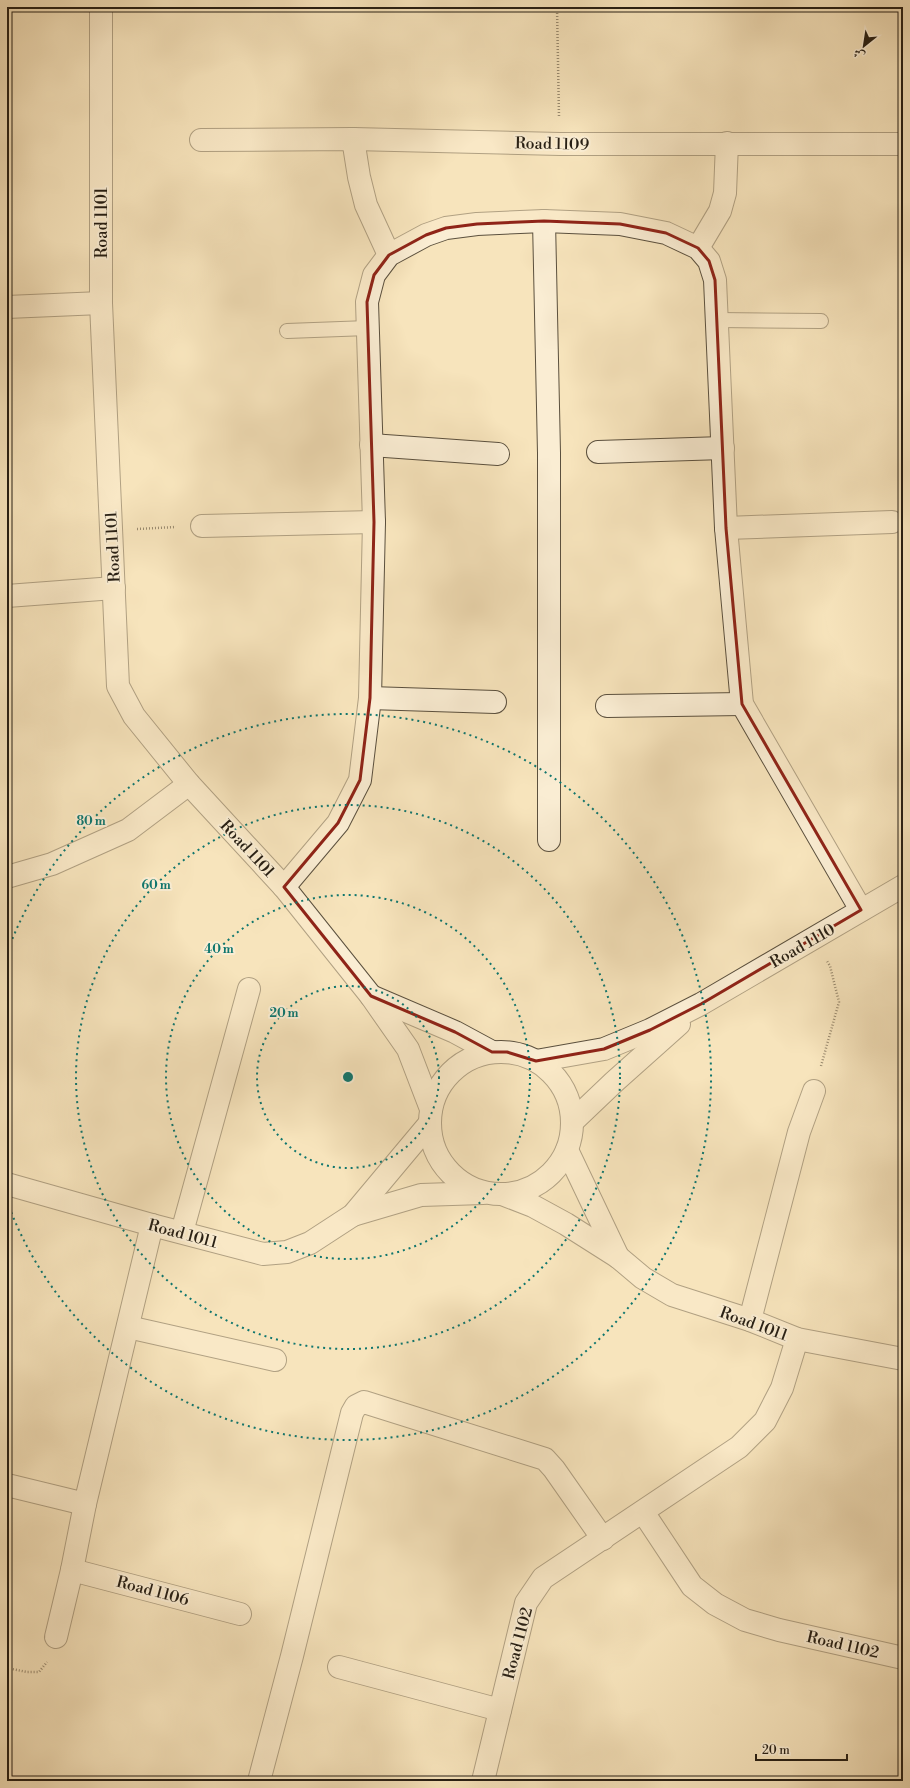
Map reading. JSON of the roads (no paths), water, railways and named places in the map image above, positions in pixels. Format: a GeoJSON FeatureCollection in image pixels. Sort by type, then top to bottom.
{"type":"FeatureCollection","features":[{"type":"Feature","properties":{"kind":"street","name":"Road 1101"},"geometry":{"type":"LineString","coordinates":[[101,7],[101,303],[118,686],[134,716],[189,784],[284,887],[371,996],[408,1049],[430,1116]]}},
{"type":"Feature","properties":{"kind":"street"},"geometry":{"type":"LineString","coordinates":[[353,139],[359,177],[366,205],[389,254]]}},
{"type":"Feature","properties":{"kind":"street","name":"Road 1109"},"geometry":{"type":"LineString","coordinates":[[201,140],[353,139],[560,144],[903,144]]}},
{"type":"Feature","properties":{"kind":"street"},"geometry":{"type":"LineString","coordinates":[[698,248],[720,211],[725,194],[726,143]]}},
{"type":"Feature","properties":{"kind":"street"},"geometry":{"type":"LineString","coordinates":[[544,221],[549,453],[549,840]]}},
{"type":"Feature","properties":{"kind":"street"},"geometry":{"type":"LineString","coordinates":[[284,887],[338,823],[360,780],[370,698],[374,522],[367,302],[374,275],[389,254],[426,235],[446,228],[477,224],[544,221],[620,224],[666,233],[698,248],[709,261],[715,280],[726,528],[742,704],[861,910]]}},
{"type":"Feature","properties":{"kind":"street"},"geometry":{"type":"LineString","coordinates":[[7,307],[101,303]]}},
{"type":"Feature","properties":{"kind":"street"},"geometry":{"type":"LineString","coordinates":[[371,445],[498,454]]}},
{"type":"Feature","properties":{"kind":"street"},"geometry":{"type":"LineString","coordinates":[[598,452],[723,448]]}},
{"type":"Feature","properties":{"kind":"street"},"geometry":{"type":"LineString","coordinates":[[202,526],[374,522]]}},
{"type":"Feature","properties":{"kind":"street"},"geometry":{"type":"LineString","coordinates":[[726,528],[892,522]]}},
{"type":"Feature","properties":{"kind":"street"},"geometry":{"type":"LineString","coordinates":[[7,596],[114,588]]}},
{"type":"Feature","properties":{"kind":"street"},"geometry":{"type":"LineString","coordinates":[[370,698],[495,702]]}},
{"type":"Feature","properties":{"kind":"street"},"geometry":{"type":"LineString","coordinates":[[607,706],[742,704]]}},
{"type":"Feature","properties":{"kind":"street"},"geometry":{"type":"LineString","coordinates":[[7,877],[52,864],[128,830],[189,784]]}},
{"type":"Feature","properties":{"kind":"street","name":"Road 1110"},"geometry":{"type":"LineString","coordinates":[[536,1061],[604,1049],[650,1030],[701,1004],[903,886]]}},
{"type":"Feature","properties":{"kind":"street"},"geometry":{"type":"LineString","coordinates":[[182,1232],[249,989]]}},
{"type":"Feature","properties":{"kind":"street","name":"Road 1101"},"geometry":{"type":"LineString","coordinates":[[371,996],[455,1032],[492,1052]]}},
{"type":"Feature","properties":{"kind":"street","name":"Road 1110"},"geometry":{"type":"LineString","coordinates":[[572,1122],[701,1004]]}},
{"type":"Feature","properties":{"kind":"street"},"geometry":{"type":"LineString","coordinates":[[492,1052],[507,1052],[536,1061],[548,1070],[561,1085],[569,1103],[572,1122],[567,1150],[552,1173],[529,1189],[494,1194],[464,1184],[446,1168],[434,1147],[430,1116],[442,1082],[464,1062],[492,1052]]}},
{"type":"Feature","properties":{"kind":"street"},"geometry":{"type":"LineString","coordinates":[[750,1320],[799,1132],[814,1091]]}},
{"type":"Feature","properties":{"kind":"street","name":"Road 1011"},"geometry":{"type":"LineString","coordinates":[[353,1215],[430,1116]]}},
{"type":"Feature","properties":{"kind":"street","name":"Road 1011"},"geometry":{"type":"LineString","coordinates":[[567,1150],[618,1257]]}},
{"type":"Feature","properties":{"kind":"street","name":"Road 1011"},"geometry":{"type":"LineString","coordinates":[[7,1184],[152,1225],[263,1254],[287,1252],[310,1243],[353,1215],[421,1195],[494,1194],[533,1206],[566,1224],[618,1257],[643,1278],[672,1295],[750,1320],[797,1339],[903,1359]]}},
{"type":"Feature","properties":{"kind":"street"},"geometry":{"type":"LineString","coordinates":[[56,1637],[72,1570],[85,1504],[152,1225]]}},
{"type":"Feature","properties":{"kind":"street"},"geometry":{"type":"LineString","coordinates":[[128,1327],[276,1360]]}},
{"type":"Feature","properties":{"kind":"street","name":"Road 1102"},"geometry":{"type":"LineString","coordinates":[[483,1781],[526,1603],[543,1578],[739,1447],[765,1421],[782,1388],[797,1339]]}},
{"type":"Feature","properties":{"kind":"street"},"geometry":{"type":"LineString","coordinates":[[259,1781],[292,1656],[352,1413],[356,1406],[364,1402],[545,1459],[554,1468],[602,1539]]}},
{"type":"Feature","properties":{"kind":"street"},"geometry":{"type":"LineString","coordinates":[[7,1485],[85,1504]]}},
{"type":"Feature","properties":{"kind":"street","name":"Road 1102"},"geometry":{"type":"LineString","coordinates":[[643,1512],[692,1586],[715,1604],[745,1620],[779,1630],[903,1658]]}},
{"type":"Feature","properties":{"kind":"street","name":"Road 1106"},"geometry":{"type":"LineString","coordinates":[[72,1570],[240,1614]]}},
{"type":"Feature","properties":{"kind":"street"},"geometry":{"type":"LineString","coordinates":[[339,1667],[500,1710]]}},
{"type":"Feature","properties":{"kind":"lane"},"geometry":{"type":"LineString","coordinates":[[716,320],[821,321]]}},
{"type":"Feature","properties":{"kind":"lane"},"geometry":{"type":"LineString","coordinates":[[287,331],[368,328]]}}]}
